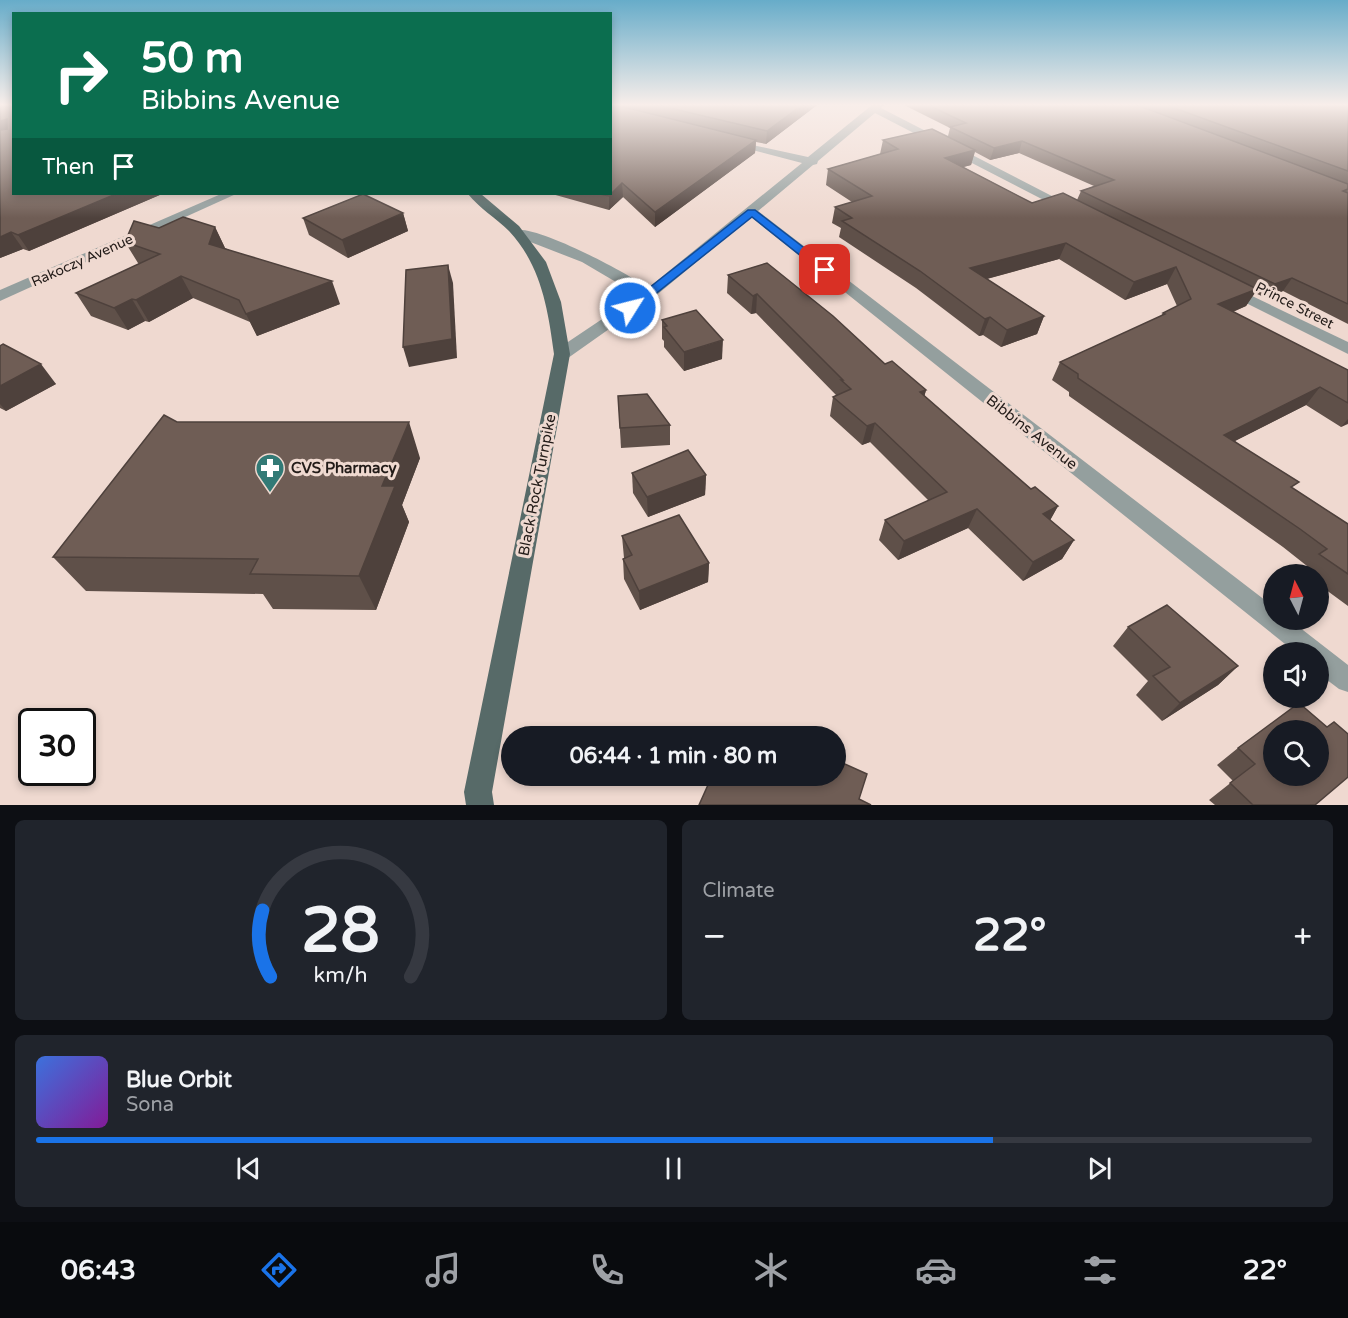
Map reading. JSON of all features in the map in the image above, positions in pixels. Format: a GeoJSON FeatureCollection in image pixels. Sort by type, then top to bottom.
{"type":"FeatureCollection","features":[{"type":"Feature","properties":{"kind":"main road","name":"Black Rock Turnpike"},"geometry":{"type":"LineString","coordinates":[[475,195],[520,233],[540,261],[555,303],[562,354],[478,792],[480,805]]}},
{"type":"Feature","properties":{"kind":"street"},"geometry":{"type":"LineString","coordinates":[[737,143],[813,162]]}},
{"type":"Feature","properties":{"kind":"street"},"geometry":{"type":"LineString","coordinates":[[562,354],[648,296],[836,143]]}},
{"type":"Feature","properties":{"kind":"street"},"geometry":{"type":"LineString","coordinates":[[945,143],[1081,214]]}},
{"type":"Feature","properties":{"kind":"street","name":"Rakoczy Avenue"},"geometry":{"type":"LineString","coordinates":[[0,296],[228,195]]}},
{"type":"Feature","properties":{"kind":"street","name":"Bibbins Avenue"},"geometry":{"type":"LineString","coordinates":[[752,212],[1300,642]]}},
{"type":"Feature","properties":{"kind":"street"},"geometry":{"type":"LineString","coordinates":[[520,233],[569,249],[627,280],[648,296]]}},
{"type":"Feature","properties":{"kind":"street","name":"Prince Street"},"geometry":{"type":"LineString","coordinates":[[1220,284],[1348,349]]}},
{"type":"Feature","properties":{"kind":"street"},"geometry":{"type":"LineString","coordinates":[[1329,665],[1348,680]]}},
{"type":"Feature","properties":{"kind":"building"},"geometry":{"type":"Polygon","coordinates":[[[0,143],[12,143],[12,195],[114,195],[18,235],[11,232],[0,237],[0,143]]]}},
{"type":"Feature","properties":{"kind":"building"},"geometry":{"type":"Polygon","coordinates":[[[612,143],[752,143],[655,212],[622,183],[612,193],[612,143]]]}},
{"type":"Feature","properties":{"kind":"building"},"geometry":{"type":"Polygon","coordinates":[[[887,143],[960,143],[975,150],[945,158],[1032,203],[1063,193],[1257,289],[1218,304],[1348,370],[1348,403],[1320,387],[1224,435],[1299,482],[1291,487],[1348,524],[1348,574],[1319,554],[1327,549],[1300,529],[1078,378],[1078,374],[1060,362],[1165,314],[1163,313],[1191,299],[1176,267],[1134,282],[1066,243],[970,268],[1044,316],[1007,330],[990,317],[985,319],[920,271],[842,221],[852,218],[835,207],[872,196],[828,169],[898,149],[887,143]]]}},
{"type":"Feature","properties":{"kind":"building"},"geometry":{"type":"Polygon","coordinates":[[[983,143],[1016,143],[994,148],[983,143]]]}},
{"type":"Feature","properties":{"kind":"building"},"geometry":{"type":"Polygon","coordinates":[[[1026,143],[1237,143],[1348,184],[1348,189],[1343,191],[1348,193],[1348,304],[1292,278],[1275,284],[1081,191],[1114,180],[1026,143]]]}},
{"type":"Feature","properties":{"kind":"building"},"geometry":{"type":"Polygon","coordinates":[[[1270,143],[1348,143],[1348,171],[1270,143]]]}},
{"type":"Feature","properties":{"kind":"building"},"geometry":{"type":"Polygon","coordinates":[[[360,195],[403,213],[342,240],[303,218],[360,195]]]}},
{"type":"Feature","properties":{"kind":"building"},"geometry":{"type":"Polygon","coordinates":[[[183,217],[215,227],[209,244],[332,281],[246,314],[239,300],[181,276],[136,300],[132,299],[114,308],[76,293],[160,254],[125,242],[134,221],[159,228],[183,217]]]}},
{"type":"Feature","properties":{"kind":"building"},"geometry":{"type":"Polygon","coordinates":[[[767,263],[833,316],[885,364],[892,361],[926,390],[920,392],[1031,489],[1035,487],[1058,506],[1043,514],[1074,540],[1033,562],[977,509],[904,541],[885,520],[947,492],[875,423],[867,426],[833,397],[851,389],[757,294],[753,296],[728,275],[767,263]]]}},
{"type":"Feature","properties":{"kind":"building"},"geometry":{"type":"Polygon","coordinates":[[[448,265],[452,339],[403,347],[406,270],[448,265]]]}},
{"type":"Feature","properties":{"kind":"building"},"geometry":{"type":"Polygon","coordinates":[[[696,310],[723,340],[684,352],[664,327],[667,326],[662,320],[696,310]]]}},
{"type":"Feature","properties":{"kind":"building"},"geometry":{"type":"Polygon","coordinates":[[[3,344],[41,364],[0,386],[0,346],[3,344]]]}},
{"type":"Feature","properties":{"kind":"building"},"geometry":{"type":"Polygon","coordinates":[[[647,394],[670,425],[620,428],[618,396],[647,394]]]}},
{"type":"Feature","properties":{"kind":"building","name":"CVS Pharmacy"},"geometry":{"type":"Polygon","coordinates":[[[164,415],[177,422],[409,422],[382,486],[395,486],[359,576],[250,574],[258,559],[53,557],[164,415]]]}},
{"type":"Feature","properties":{"kind":"building"},"geometry":{"type":"Polygon","coordinates":[[[688,450],[706,475],[647,497],[632,473],[688,450]]]}},
{"type":"Feature","properties":{"kind":"building"},"geometry":{"type":"Polygon","coordinates":[[[679,515],[709,563],[639,591],[623,559],[632,555],[622,536],[679,515]]]}},
{"type":"Feature","properties":{"kind":"building"},"geometry":{"type":"Polygon","coordinates":[[[1167,605],[1238,666],[1180,703],[1153,676],[1170,667],[1128,627],[1167,605]]]}},
{"type":"Feature","properties":{"kind":"building"},"geometry":{"type":"Polygon","coordinates":[[[1292,708],[1305,708],[1319,720],[1276,720],[1292,708]]]}},
{"type":"Feature","properties":{"kind":"building"},"geometry":{"type":"Polygon","coordinates":[[[1334,722],[1348,734],[1348,777],[1315,805],[1253,805],[1230,783],[1255,764],[1238,748],[1263,730],[1263,786],[1329,786],[1329,726],[1334,722]]]}},
{"type":"Feature","properties":{"kind":"building"},"geometry":{"type":"Polygon","coordinates":[[[846,765],[867,774],[859,799],[871,805],[699,805],[708,786],[846,786],[846,765]]]}},
{"type":"Feature","properties":{"kind":"place","name":"CVS Pharmacy"},"geometry":{"type":"Point","coordinates":[270,494]}},
{"type":"Feature","properties":{"kind":"route"},"geometry":{"type":"LineString","coordinates":[[630,308],[752,212],[825,270]]}}]}
